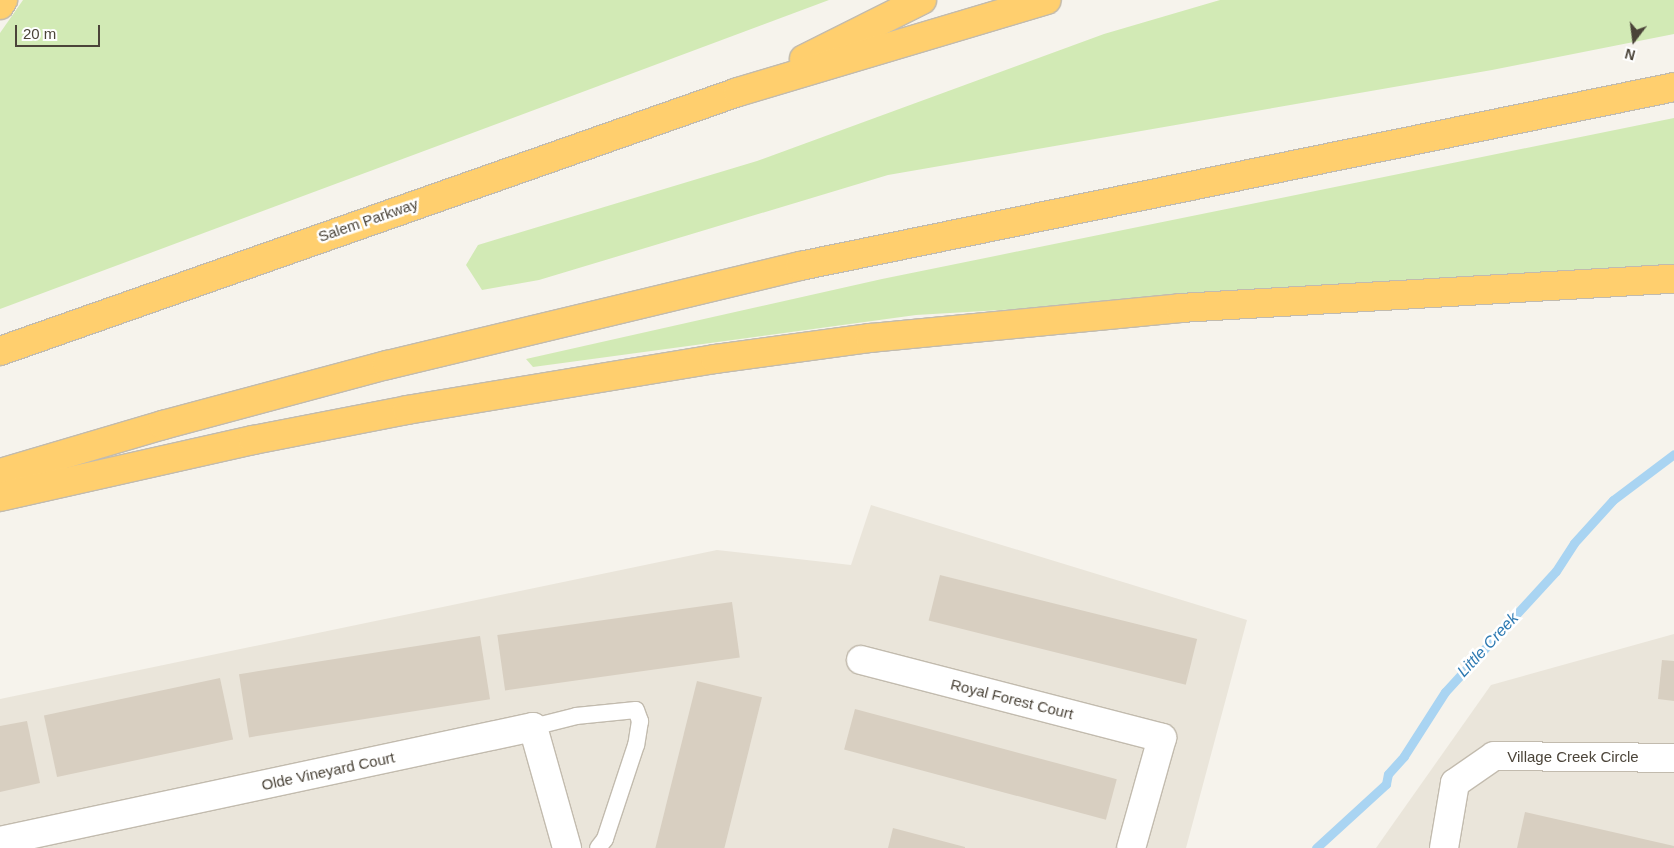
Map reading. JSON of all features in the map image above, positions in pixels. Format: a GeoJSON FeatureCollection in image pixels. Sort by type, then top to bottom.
{"type":"FeatureCollection","features":[{"type":"Feature","properties":{"kind":"highway"},"geometry":{"type":"LineString","coordinates":[[0,5],[3,0]]}},
{"type":"Feature","properties":{"kind":"highway"},"geometry":{"type":"LineString","coordinates":[[738,92],[922,0]]}},
{"type":"Feature","properties":{"kind":"highway"},"geometry":{"type":"LineString","coordinates":[[738,92],[1046,0]]}},
{"type":"Feature","properties":{"kind":"highway"},"geometry":{"type":"LineString","coordinates":[[0,473],[163,425],[387,365],[800,266],[1674,87]]}},
{"type":"Feature","properties":{"kind":"highway","name":"Salem Parkway"},"geometry":{"type":"LineString","coordinates":[[0,350],[738,92]]}},
{"type":"Feature","properties":{"kind":"highway"},"geometry":{"type":"LineString","coordinates":[[0,497],[244,442],[407,410],[705,360],[860,339],[1190,307],[1674,279]]}},
{"type":"Feature","properties":{"kind":"street","name":"Royal Forest Court"},"geometry":{"type":"LineString","coordinates":[[861,660],[1162,738],[1131,848]]}},
{"type":"Feature","properties":{"kind":"street","name":"Olde Vineyard Court"},"geometry":{"type":"LineString","coordinates":[[0,841],[533,727]]}},
{"type":"Feature","properties":{"kind":"street"},"geometry":{"type":"LineString","coordinates":[[533,727],[566,848]]}},
{"type":"Feature","properties":{"kind":"street","name":"Village Creek Circle"},"geometry":{"type":"LineString","coordinates":[[1444,848],[1455,783],[1494,756],[1674,758]]}},
{"type":"Feature","properties":{"kind":"lane"},"geometry":{"type":"LineString","coordinates":[[533,727],[576,716],[636,710],[640,721],[636,745],[605,839],[598,848]]}},
{"type":"Feature","properties":{"kind":"shaded area"},"geometry":{"type":"Polygon","coordinates":[[[871,505],[1247,620],[1186,848],[0,848],[0,699],[717,550],[851,565],[871,505]]]}},
{"type":"Feature","properties":{"kind":"shaded area"},"geometry":{"type":"Polygon","coordinates":[[[1674,634],[1674,848],[1376,848],[1491,685],[1674,634]]]}},
{"type":"Feature","properties":{"kind":"green space"},"geometry":{"type":"Polygon","coordinates":[[[23,0],[829,0],[0,309],[0,33],[23,0]]]}},
{"type":"Feature","properties":{"kind":"green space"},"geometry":{"type":"Polygon","coordinates":[[[1220,0],[1674,0],[1674,34],[1492,70],[888,175],[539,280],[482,290],[466,265],[478,245],[757,161],[1104,34],[1220,0]]]}},
{"type":"Feature","properties":{"kind":"green space"},"geometry":{"type":"Polygon","coordinates":[[[1674,118],[1674,270],[916,315],[533,367],[526,359],[882,279],[1674,118]]]}},
{"type":"Feature","properties":{"kind":"building"},"geometry":{"type":"Polygon","coordinates":[[[940,575],[1197,639],[1186,685],[929,621],[940,575]]]}},
{"type":"Feature","properties":{"kind":"building"},"geometry":{"type":"Polygon","coordinates":[[[732,602],[740,657],[505,690],[497,635],[732,602]]]}},
{"type":"Feature","properties":{"kind":"building"},"geometry":{"type":"Polygon","coordinates":[[[480,636],[490,699],[249,737],[239,674],[480,636]]]}},
{"type":"Feature","properties":{"kind":"building"},"geometry":{"type":"Polygon","coordinates":[[[1662,660],[1674,661],[1674,701],[1658,699],[1662,660]]]}},
{"type":"Feature","properties":{"kind":"building"},"geometry":{"type":"Polygon","coordinates":[[[220,678],[233,740],[57,777],[44,715],[220,678]]]}},
{"type":"Feature","properties":{"kind":"building"},"geometry":{"type":"Polygon","coordinates":[[[697,681],[762,697],[724,848],[655,848],[697,681]]]}},
{"type":"Feature","properties":{"kind":"building"},"geometry":{"type":"Polygon","coordinates":[[[855,709],[1117,779],[1106,820],[844,750],[855,709]]]}},
{"type":"Feature","properties":{"kind":"building"},"geometry":{"type":"Polygon","coordinates":[[[27,721],[40,783],[0,792],[0,726],[27,721]]]}},
{"type":"Feature","properties":{"kind":"building"},"geometry":{"type":"Polygon","coordinates":[[[1525,812],[1674,846],[1674,848],[1517,848],[1525,812]]]}},
{"type":"Feature","properties":{"kind":"building"},"geometry":{"type":"Polygon","coordinates":[[[893,828],[965,847],[965,848],[888,848],[893,828]]]}},
{"type":"Feature","properties":{"kind":"waterway","name":"Little Creek"},"geometry":{"type":"LineString","coordinates":[[1316,848],[1386,784],[1388,774],[1404,756],[1445,692],[1556,571],[1574,543],[1613,500],[1674,454]]}}]}
